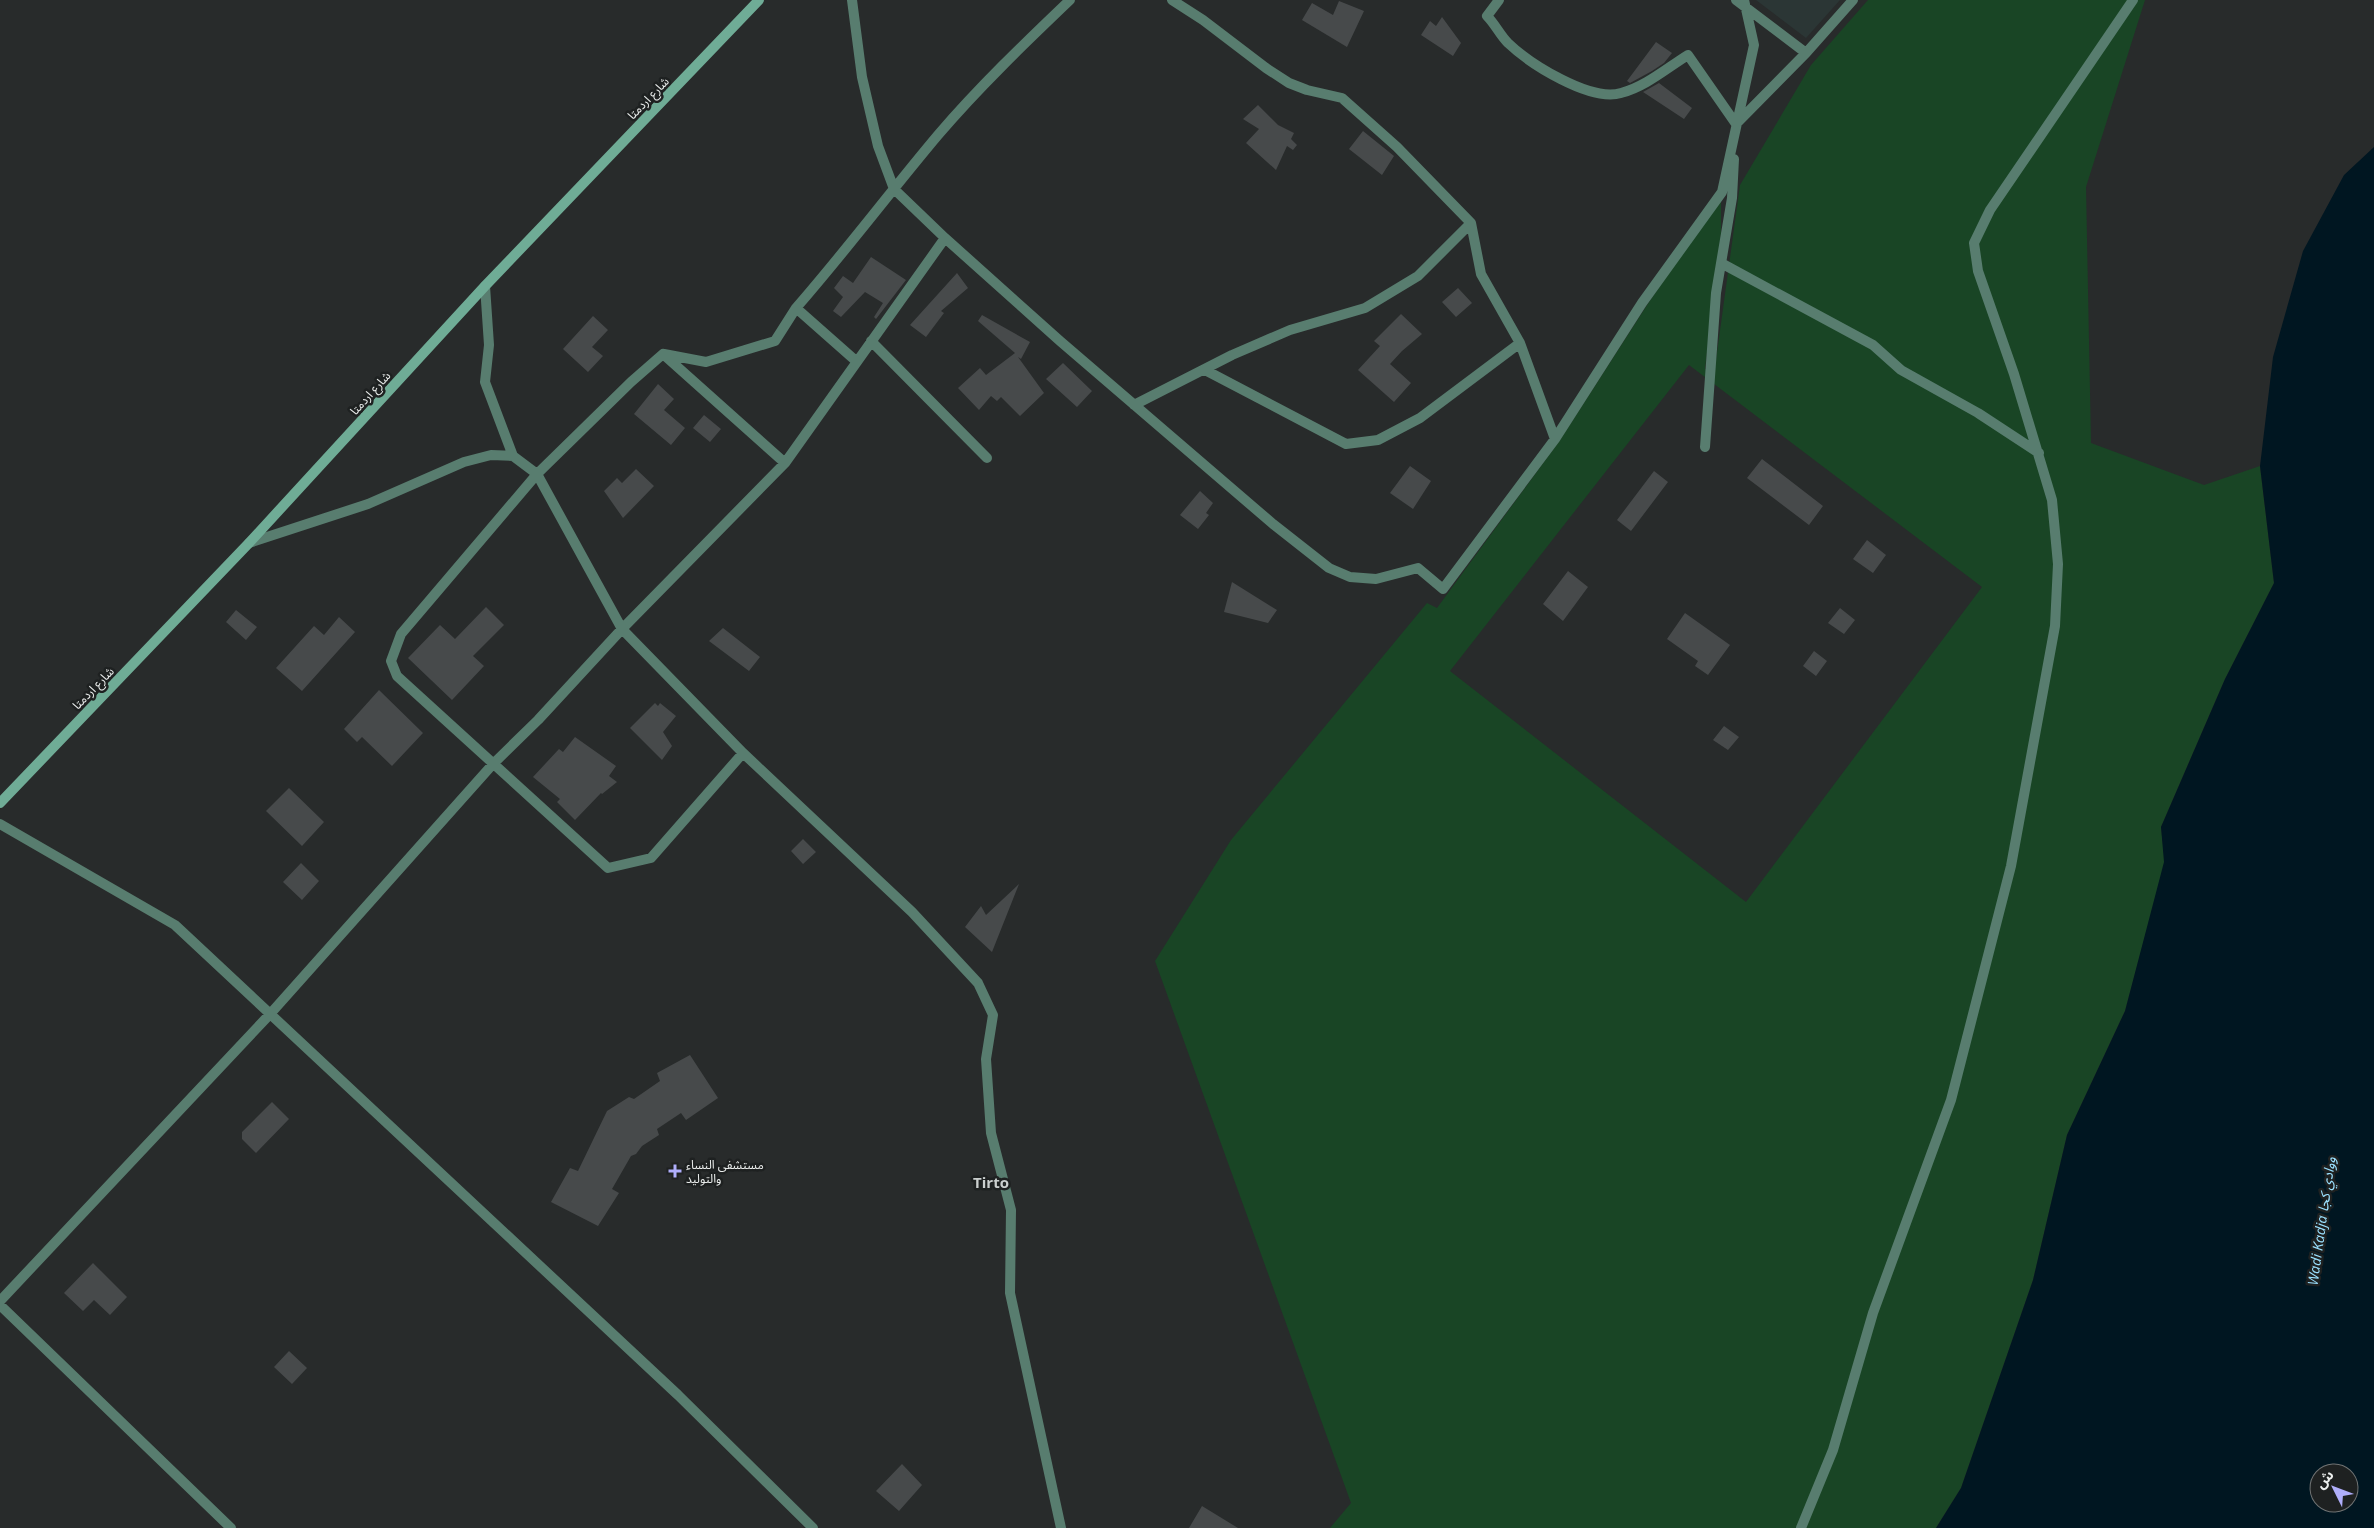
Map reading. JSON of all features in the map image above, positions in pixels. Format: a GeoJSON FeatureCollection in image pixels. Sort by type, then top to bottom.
{"type":"FeatureCollection","features":[{"type":"Feature","properties":{"kind":"main road","name":"شارع اردمتا"},"geometry":{"type":"LineString","coordinates":[[0,802],[250,543],[485,286],[759,0]]}},
{"type":"Feature","properties":{"kind":"street"},"geometry":{"type":"LineString","coordinates":[[852,0],[862,77],[878,146],[894,189],[945,238],[1134,405],[1273,524],[1329,568],[1350,577],[1376,579],[1418,568],[1444,589],[1555,439],[1642,303],[1722,192],[1754,45],[1741,2]]}},
{"type":"Feature","properties":{"kind":"street"},"geometry":{"type":"LineString","coordinates":[[663,354],[706,362],[775,341],[796,308],[939,134],[996,72],[1070,0]]}},
{"type":"Feature","properties":{"kind":"street"},"geometry":{"type":"LineString","coordinates":[[1172,0],[1203,20],[1266,68],[1289,82],[1307,90],[1342,98],[1397,147],[1471,223],[1481,274],[1520,343],[1555,439]]}},
{"type":"Feature","properties":{"kind":"street"},"geometry":{"type":"LineString","coordinates":[[1499,0],[1487,16],[1499,29],[1507,42],[1526,59],[1572,85],[1592,93],[1620,94],[1644,84],[1688,55],[1736,124],[1732,198],[1716,293],[1705,447]]}},
{"type":"Feature","properties":{"kind":"street"},"geometry":{"type":"LineString","coordinates":[[1736,124],[1806,53],[1853,0]]}},
{"type":"Feature","properties":{"kind":"street"},"geometry":{"type":"LineString","coordinates":[[1801,1528],[1833,1450],[1873,1313],[1952,1100],[2011,866],[2055,626],[2058,564],[2052,500],[2039,453],[1978,271],[1974,243],[1990,210],[2133,0]]}},
{"type":"Feature","properties":{"kind":"street"},"geometry":{"type":"LineString","coordinates":[[1741,2],[1806,53]]}},
{"type":"Feature","properties":{"kind":"street"},"geometry":{"type":"LineString","coordinates":[[1134,405],[1232,355],[1290,330],[1365,308],[1418,276],[1471,223]]}},
{"type":"Feature","properties":{"kind":"street"},"geometry":{"type":"LineString","coordinates":[[0,1301],[271,1013],[493,764],[538,720],[622,629],[785,462],[945,238]]}},
{"type":"Feature","properties":{"kind":"street"},"geometry":{"type":"LineString","coordinates":[[1720,263],[1873,345],[1901,370],[1978,413],[2039,453]]}},
{"type":"Feature","properties":{"kind":"street"},"geometry":{"type":"LineString","coordinates":[[485,286],[489,345],[485,382],[513,456],[537,474],[622,629],[743,753],[912,912],[978,983],[993,1015],[986,1059],[991,1133],[1011,1210],[1010,1293],[1061,1528]]}},
{"type":"Feature","properties":{"kind":"street"},"geometry":{"type":"LineString","coordinates":[[796,308],[856,362]]}},
{"type":"Feature","properties":{"kind":"street"},"geometry":{"type":"LineString","coordinates":[[871,341],[987,458]]}},
{"type":"Feature","properties":{"kind":"street"},"geometry":{"type":"LineString","coordinates":[[1205,370],[1346,444],[1378,440],[1420,418],[1520,343]]}},
{"type":"Feature","properties":{"kind":"street"},"geometry":{"type":"LineString","coordinates":[[663,354],[785,462]]}},
{"type":"Feature","properties":{"kind":"street"},"geometry":{"type":"LineString","coordinates":[[663,354],[631,382],[537,474],[401,634],[391,661],[397,676],[608,868],[651,858],[743,753]]}},
{"type":"Feature","properties":{"kind":"street"},"geometry":{"type":"LineString","coordinates":[[250,543],[368,504],[464,462],[491,455],[513,456]]}},
{"type":"Feature","properties":{"kind":"street"},"geometry":{"type":"LineString","coordinates":[[0,824],[175,925],[678,1395],[813,1528]]}},
{"type":"Feature","properties":{"kind":"street"},"geometry":{"type":"LineString","coordinates":[[0,1305],[231,1528]]}},
{"type":"Feature","properties":{"kind":"shaded area"},"geometry":{"type":"Polygon","coordinates":[[[1756,0],[1840,0],[1806,38],[1756,0]]]}},
{"type":"Feature","properties":{"kind":"green space"},"geometry":{"type":"Polygon","coordinates":[[[1868,0],[2145,0],[2086,187],[2091,443],[2204,485],[2260,466],[2274,583],[2225,679],[2161,827],[2165,862],[2125,1011],[2067,1135],[2033,1280],[1961,1488],[1936,1528],[1330,1528],[1351,1503],[1155,961],[1231,840],[1427,603],[1437,608],[1560,440],[1649,302],[1721,198],[1721,233],[1705,369],[1715,367],[1740,185],[1811,65],[1868,0]],[[1689,365],[1450,671],[1746,902],[1982,587],[1689,365]]]}},
{"type":"Feature","properties":{"kind":"water","name":"Wadi Kadja ووادي كجا"},"geometry":{"type":"Polygon","coordinates":[[[2374,147],[2374,1528],[1936,1528],[1961,1488],[2033,1280],[2067,1135],[2125,1011],[2164,862],[2161,827],[2225,679],[2274,583],[2260,466],[2273,357],[2303,251],[2344,175],[2374,147]]]}},
{"type":"Feature","properties":{"kind":"building"},"geometry":{"type":"Polygon","coordinates":[[[1339,1],[1364,11],[1347,47],[1302,20],[1312,3],[1333,15],[1339,1]]]}},
{"type":"Feature","properties":{"kind":"building"},"geometry":{"type":"Polygon","coordinates":[[[1442,17],[1461,43],[1453,56],[1421,35],[1430,21],[1436,26],[1442,17]]]}},
{"type":"Feature","properties":{"kind":"building"},"geometry":{"type":"Polygon","coordinates":[[[1656,42],[1672,53],[1664,63],[1652,71],[1630,83],[1627,81],[1656,42]]]}},
{"type":"Feature","properties":{"kind":"building"},"geometry":{"type":"Polygon","coordinates":[[[1659,83],[1692,108],[1684,119],[1643,92],[1659,83]]]}},
{"type":"Feature","properties":{"kind":"building"},"geometry":{"type":"Polygon","coordinates":[[[1258,105],[1278,125],[1294,133],[1291,139],[1297,145],[1293,150],[1287,146],[1276,170],[1246,143],[1259,129],[1243,119],[1258,105]]]}},
{"type":"Feature","properties":{"kind":"building"},"geometry":{"type":"Polygon","coordinates":[[[1363,131],[1394,156],[1382,175],[1349,149],[1363,131]]]}},
{"type":"Feature","properties":{"kind":"building"},"geometry":{"type":"Polygon","coordinates":[[[871,257],[906,280],[876,319],[874,317],[883,303],[865,292],[841,317],[833,311],[843,297],[834,288],[843,276],[853,283],[871,257]]]}},
{"type":"Feature","properties":{"kind":"building"},"geometry":{"type":"Polygon","coordinates":[[[957,273],[968,288],[941,311],[944,313],[926,337],[910,325],[957,273]]]}},
{"type":"Feature","properties":{"kind":"building"},"geometry":{"type":"Polygon","coordinates":[[[1458,288],[1472,303],[1456,317],[1442,302],[1458,288]]]}},
{"type":"Feature","properties":{"kind":"building"},"geometry":{"type":"Polygon","coordinates":[[[1401,314],[1422,334],[1390,364],[1411,383],[1394,402],[1358,370],[1380,346],[1374,341],[1401,314]]]}},
{"type":"Feature","properties":{"kind":"building"},"geometry":{"type":"Polygon","coordinates":[[[982,315],[1030,342],[1021,359],[1018,357],[1044,393],[1020,416],[1001,397],[997,401],[991,396],[979,410],[958,388],[980,368],[986,375],[1015,353],[978,321],[982,315]]]}},
{"type":"Feature","properties":{"kind":"building"},"geometry":{"type":"Polygon","coordinates":[[[593,316],[608,330],[592,347],[603,356],[588,372],[563,349],[593,316]]]}},
{"type":"Feature","properties":{"kind":"building"},"geometry":{"type":"Polygon","coordinates":[[[1063,363],[1092,391],[1077,407],[1046,379],[1063,363]]]}},
{"type":"Feature","properties":{"kind":"building"},"geometry":{"type":"Polygon","coordinates":[[[658,384],[674,399],[664,410],[685,428],[671,445],[634,414],[658,384]]]}},
{"type":"Feature","properties":{"kind":"building"},"geometry":{"type":"Polygon","coordinates":[[[704,415],[721,429],[710,442],[693,428],[704,415]]]}},
{"type":"Feature","properties":{"kind":"building"},"geometry":{"type":"Polygon","coordinates":[[[1762,459],[1823,506],[1809,525],[1747,478],[1762,459]]]}},
{"type":"Feature","properties":{"kind":"building"},"geometry":{"type":"Polygon","coordinates":[[[1410,466],[1431,481],[1413,509],[1390,493],[1410,466]]]}},
{"type":"Feature","properties":{"kind":"building"},"geometry":{"type":"Polygon","coordinates":[[[636,469],[654,486],[623,518],[604,491],[617,478],[622,483],[636,469]]]}},
{"type":"Feature","properties":{"kind":"building"},"geometry":{"type":"Polygon","coordinates":[[[1654,471],[1668,482],[1631,531],[1617,520],[1654,471]]]}},
{"type":"Feature","properties":{"kind":"building"},"geometry":{"type":"Polygon","coordinates":[[[1200,491],[1213,503],[1206,513],[1209,515],[1198,529],[1180,515],[1200,491]]]}},
{"type":"Feature","properties":{"kind":"building"},"geometry":{"type":"Polygon","coordinates":[[[1867,540],[1886,555],[1873,573],[1853,559],[1867,540]]]}},
{"type":"Feature","properties":{"kind":"building"},"geometry":{"type":"Polygon","coordinates":[[[1568,571],[1588,587],[1563,621],[1543,604],[1568,571]]]}},
{"type":"Feature","properties":{"kind":"building"},"geometry":{"type":"Polygon","coordinates":[[[1232,582],[1277,610],[1268,623],[1224,612],[1232,582]]]}},
{"type":"Feature","properties":{"kind":"building"},"geometry":{"type":"Polygon","coordinates":[[[486,607],[504,625],[473,656],[484,666],[452,700],[408,658],[440,625],[455,639],[486,607]]]}},
{"type":"Feature","properties":{"kind":"building"},"geometry":{"type":"Polygon","coordinates":[[[1840,608],[1855,620],[1844,634],[1828,623],[1840,608]]]}},
{"type":"Feature","properties":{"kind":"building"},"geometry":{"type":"Polygon","coordinates":[[[236,610],[257,627],[246,640],[226,622],[236,610]]]}},
{"type":"Feature","properties":{"kind":"building"},"geometry":{"type":"Polygon","coordinates":[[[1685,613],[1730,645],[1708,675],[1695,666],[1698,661],[1667,639],[1685,613]]]}},
{"type":"Feature","properties":{"kind":"building"},"geometry":{"type":"Polygon","coordinates":[[[339,617],[355,632],[302,691],[276,668],[314,626],[324,635],[339,617]]]}},
{"type":"Feature","properties":{"kind":"building"},"geometry":{"type":"Polygon","coordinates":[[[723,628],[760,657],[749,671],[709,641],[723,628]]]}},
{"type":"Feature","properties":{"kind":"building"},"geometry":{"type":"Polygon","coordinates":[[[1814,651],[1827,661],[1816,676],[1803,666],[1814,651]]]}},
{"type":"Feature","properties":{"kind":"building"},"geometry":{"type":"Polygon","coordinates":[[[379,690],[423,733],[392,766],[362,737],[357,742],[344,729],[379,690]]]}},
{"type":"Feature","properties":{"kind":"building"},"geometry":{"type":"Polygon","coordinates":[[[655,703],[658,706],[660,703],[676,716],[663,732],[672,746],[662,760],[630,728],[655,703]]]}},
{"type":"Feature","properties":{"kind":"building"},"geometry":{"type":"Polygon","coordinates":[[[1724,726],[1739,737],[1728,750],[1713,740],[1724,726]]]}},
{"type":"Feature","properties":{"kind":"building"},"geometry":{"type":"Polygon","coordinates":[[[575,737],[616,766],[609,776],[617,782],[601,793],[575,820],[557,802],[560,799],[533,777],[559,749],[563,752],[575,737]]]}},
{"type":"Feature","properties":{"kind":"building"},"geometry":{"type":"Polygon","coordinates":[[[289,788],[324,822],[302,846],[266,811],[289,788]]]}},
{"type":"Feature","properties":{"kind":"building"},"geometry":{"type":"Polygon","coordinates":[[[803,839],[816,852],[803,864],[791,851],[803,839]]]}},
{"type":"Feature","properties":{"kind":"building"},"geometry":{"type":"Polygon","coordinates":[[[301,863],[319,881],[302,900],[283,882],[301,863]]]}},
{"type":"Feature","properties":{"kind":"building"},"geometry":{"type":"Polygon","coordinates":[[[1019,884],[992,952],[965,927],[981,906],[986,915],[1019,884]]]}},
{"type":"Feature","properties":{"kind":"building"},"geometry":{"type":"Polygon","coordinates":[[[690,1055],[718,1098],[686,1120],[681,1113],[657,1129],[659,1135],[631,1156],[612,1189],[619,1193],[598,1226],[551,1202],[570,1168],[578,1171],[607,1111],[629,1097],[634,1099],[660,1081],[657,1073],[690,1055]]]}},
{"type":"Feature","properties":{"kind":"building"},"geometry":{"type":"Polygon","coordinates":[[[272,1102],[289,1119],[256,1153],[242,1139],[242,1132],[272,1102]]]}},
{"type":"Feature","properties":{"kind":"building"},"geometry":{"type":"Polygon","coordinates":[[[93,1263],[127,1297],[110,1315],[94,1300],[83,1311],[64,1293],[93,1263]]]}},
{"type":"Feature","properties":{"kind":"building"},"geometry":{"type":"Polygon","coordinates":[[[289,1351],[307,1368],[292,1384],[274,1367],[289,1351]]]}},
{"type":"Feature","properties":{"kind":"building"},"geometry":{"type":"Polygon","coordinates":[[[902,1464],[922,1485],[899,1511],[876,1491],[902,1464]]]}},
{"type":"Feature","properties":{"kind":"building"},"geometry":{"type":"Polygon","coordinates":[[[1202,1506],[1238,1528],[1189,1528],[1202,1506]]]}},
{"type":"Feature","properties":{"kind":"place","name":"مستشفى النساء والتوليد"},"geometry":{"type":"Point","coordinates":[675,1171]}},
{"type":"Feature","properties":{"kind":"district","name":"Tirto"},"geometry":{"type":"Point","coordinates":[991,1182]}}]}
